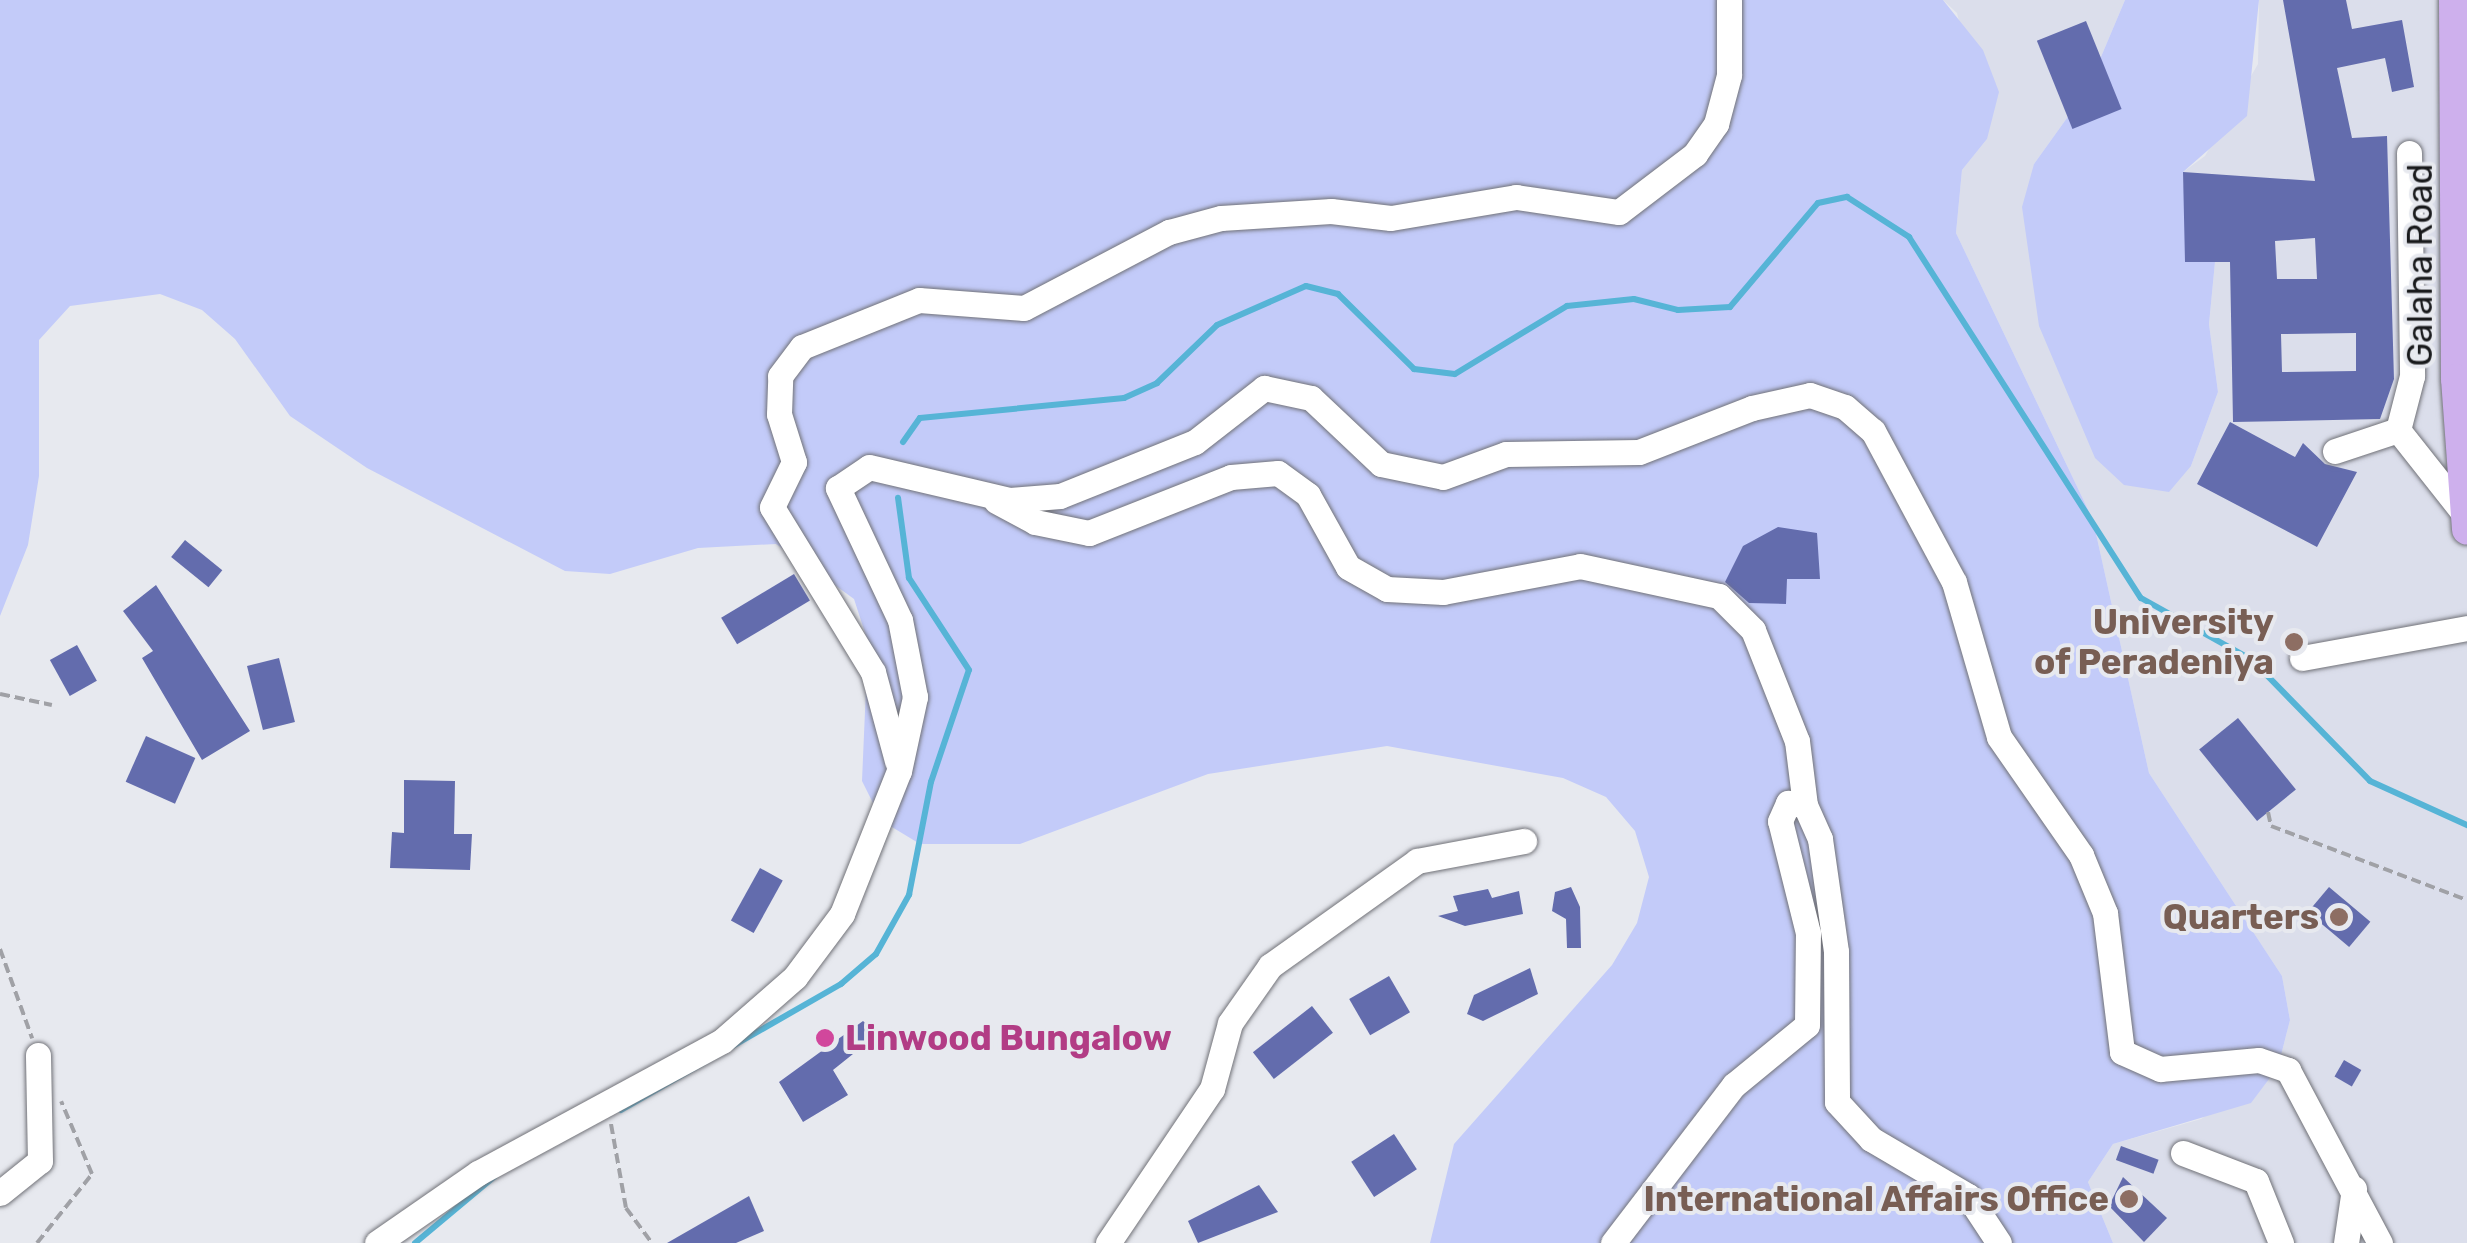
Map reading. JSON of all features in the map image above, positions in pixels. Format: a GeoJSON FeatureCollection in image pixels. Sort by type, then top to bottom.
{"type":"FeatureCollection","features":[{"type":"Feature","properties":{"kind":"main road","name":"Galaha Road"},"geometry":{"type":"LineString","coordinates":[[2454,0],[2462,142],[2462,377],[2467,530]]}},
{"type":"Feature","properties":{"kind":"street"},"geometry":{"type":"LineString","coordinates":[[899,771],[873,672],[772,508],[794,462],[779,414],[780,376],[802,346],[919,300],[1024,308],[1169,232],[1221,218],[1332,211],[1391,218],[1516,197],[1618,212],[1694,154],[1716,124],[1730,75],[1729,0]]}},
{"type":"Feature","properties":{"kind":"street"},"geometry":{"type":"LineString","coordinates":[[2398,430],[2412,376],[2409,154]]}},
{"type":"Feature","properties":{"kind":"street"},"geometry":{"type":"LineString","coordinates":[[376,1243],[601,1104],[650,1088],[722,1041],[795,977],[842,914],[899,771],[916,697],[900,620],[838,488],[869,467],[982,494],[1060,496],[1120,479],[1195,442],[1264,388],[1310,398],[1381,464],[1443,477],[1506,454],[1639,452],[1752,408],[1810,396],[1845,407],[1873,430],[1954,582],[1999,737],[2081,855],[2105,914],[2122,1052],[2160,1069],[2258,1060],[2288,1070],[2380,1243]]}},
{"type":"Feature","properties":{"kind":"street"},"geometry":{"type":"LineString","coordinates":[[2335,450],[2398,430]]}},
{"type":"Feature","properties":{"kind":"street"},"geometry":{"type":"LineString","coordinates":[[2398,430],[2466,516]]}},
{"type":"Feature","properties":{"kind":"street"},"geometry":{"type":"LineString","coordinates":[[982,494],[1034,522],[1088,533],[1231,477],[1278,473],[1308,495],[1348,567],[1387,588],[1444,592],[1580,566],[1719,596],[1752,630],[1797,741],[1805,805],[1820,839],[1836,952],[1837,1102],[1872,1139],[1968,1196],[1998,1243]]}},
{"type":"Feature","properties":{"kind":"street"},"geometry":{"type":"LineString","coordinates":[[2302,658],[2467,628]]}},
{"type":"Feature","properties":{"kind":"street"},"geometry":{"type":"LineString","coordinates":[[1613,1243],[1734,1085],[1806,1026],[1808,933],[1780,821],[1788,803],[1805,805]]}},
{"type":"Feature","properties":{"kind":"street"},"geometry":{"type":"LineString","coordinates":[[1108,1243],[1212,1089],[1230,1023],[1270,966],[1417,861],[1524,842]]}},
{"type":"Feature","properties":{"kind":"street"},"geometry":{"type":"LineString","coordinates":[[0,1193],[40,1161],[38,1055]]}},
{"type":"Feature","properties":{"kind":"street"},"geometry":{"type":"LineString","coordinates":[[2183,1152],[2256,1181],[2282,1243]]}},
{"type":"Feature","properties":{"kind":"street"},"geometry":{"type":"LineString","coordinates":[[2346,1243],[2354,1189]]}},
{"type":"Feature","properties":{"kind":"path"},"geometry":{"type":"LineString","coordinates":[[0,694],[52,705]]}},
{"type":"Feature","properties":{"kind":"path"},"geometry":{"type":"LineString","coordinates":[[2268,812],[2272,826],[2467,900]]}},
{"type":"Feature","properties":{"kind":"path"},"geometry":{"type":"LineString","coordinates":[[615,1132],[626,1208],[652,1243]]}},
{"type":"Feature","properties":{"kind":"shaded area"},"geometry":{"type":"Polygon","coordinates":[[[0,0],[1943,0],[1983,50],[1999,92],[1987,139],[1962,170],[1956,233],[2093,520],[2149,773],[2282,976],[2290,1020],[2278,1067],[2251,1103],[2113,1144],[2088,1182],[2113,1243],[1430,1243],[1454,1144],[1612,965],[1637,923],[1649,877],[1635,831],[1606,797],[1563,778],[1387,746],[1208,774],[1020,844],[920,844],[882,821],[862,781],[868,642],[854,599],[817,572],[776,544],[698,548],[610,574],[565,571],[367,468],[290,416],[235,339],[202,310],[160,294],[70,306],[39,340],[39,476],[28,545],[0,616],[0,0]]]}},
{"type":"Feature","properties":{"kind":"shaded area","name":"University of Peradeniya"},"geometry":{"type":"Polygon","coordinates":[[[1943,0],[2125,0],[2087,90],[2034,164],[2191,466],[2218,392],[2209,324],[2215,262],[2186,221],[2183,172],[2205,156],[2258,64],[2259,0],[2467,0],[2467,1243],[2113,1243],[2088,1182],[2113,1144],[2201,1119],[2278,1067],[2290,1020],[2282,976],[2149,773],[2093,520],[1956,233],[1962,170],[1987,139],[1957,13],[1943,0]]]}},
{"type":"Feature","properties":{"kind":"shaded area"},"geometry":{"type":"Polygon","coordinates":[[[2125,0],[2259,0],[2247,116],[2183,172],[2186,221],[2215,262],[2209,324],[2218,392],[2191,466],[2169,492],[2124,485],[2095,458],[2039,326],[2022,207],[2034,164],[2087,90],[2125,0]]]}},
{"type":"Feature","properties":{"kind":"building"},"geometry":{"type":"Polygon","coordinates":[[[2283,0],[2346,0],[2352,29],[2402,20],[2414,87],[2392,92],[2385,58],[2337,68],[2352,138],[2387,136],[2394,379],[2380,419],[2233,422],[2230,262],[2185,262],[2183,172],[2315,181],[2283,0]],[[2315,238],[2275,241],[2277,279],[2317,279],[2315,238]],[[2356,333],[2281,334],[2282,372],[2356,371],[2356,333]]]}},
{"type":"Feature","properties":{"kind":"building"},"geometry":{"type":"Polygon","coordinates":[[[2086,21],[2122,109],[2072,129],[2037,41],[2086,21]]]}},
{"type":"Feature","properties":{"kind":"building"},"geometry":{"type":"Polygon","coordinates":[[[2230,422],[2295,457],[2303,443],[2325,464],[2357,472],[2317,547],[2197,484],[2230,422]]]}},
{"type":"Feature","properties":{"kind":"building"},"geometry":{"type":"Polygon","coordinates":[[[1778,527],[1817,533],[1820,579],[1787,579],[1786,604],[1749,603],[1725,582],[1743,546],[1778,527]]]}},
{"type":"Feature","properties":{"kind":"building"},"geometry":{"type":"Polygon","coordinates":[[[185,540],[222,570],[208,587],[171,557],[185,540]]]}},
{"type":"Feature","properties":{"kind":"building"},"geometry":{"type":"Polygon","coordinates":[[[794,574],[810,601],[737,644],[721,618],[794,574]]]}},
{"type":"Feature","properties":{"kind":"building"},"geometry":{"type":"Polygon","coordinates":[[[156,585],[250,731],[202,760],[142,658],[153,651],[123,611],[156,585]]]}},
{"type":"Feature","properties":{"kind":"building"},"geometry":{"type":"Polygon","coordinates":[[[77,645],[97,681],[70,696],[50,660],[77,645]]]}},
{"type":"Feature","properties":{"kind":"building"},"geometry":{"type":"Polygon","coordinates":[[[279,658],[295,722],[263,730],[247,666],[279,658]]]}},
{"type":"Feature","properties":{"kind":"building"},"geometry":{"type":"Polygon","coordinates":[[[2238,718],[2296,789],[2257,821],[2199,749],[2238,718]]]}},
{"type":"Feature","properties":{"kind":"building"},"geometry":{"type":"Polygon","coordinates":[[[146,736],[195,758],[175,804],[126,782],[146,736]]]}},
{"type":"Feature","properties":{"kind":"building"},"geometry":{"type":"Polygon","coordinates":[[[404,780],[455,781],[454,834],[472,834],[470,870],[390,868],[392,832],[404,833],[404,780]]]}},
{"type":"Feature","properties":{"kind":"building"},"geometry":{"type":"Polygon","coordinates":[[[760,868],[783,881],[754,933],[731,920],[760,868]]]}},
{"type":"Feature","properties":{"kind":"building"},"geometry":{"type":"Polygon","coordinates":[[[1571,887],[1580,907],[1581,948],[1567,948],[1566,919],[1552,911],[1555,892],[1571,887]]]}},
{"type":"Feature","properties":{"kind":"building","name":"Quarters"},"geometry":{"type":"Polygon","coordinates":[[[2329,887],[2370,922],[2349,947],[2308,912],[2329,887]]]}},
{"type":"Feature","properties":{"kind":"building"},"geometry":{"type":"Polygon","coordinates":[[[1488,889],[1492,898],[1519,891],[1523,914],[1465,926],[1438,916],[1458,911],[1453,896],[1488,889]]]}},
{"type":"Feature","properties":{"kind":"building"},"geometry":{"type":"Polygon","coordinates":[[[1530,968],[1538,994],[1483,1021],[1467,1014],[1474,995],[1530,968]]]}},
{"type":"Feature","properties":{"kind":"building"},"geometry":{"type":"Polygon","coordinates":[[[1389,976],[1410,1012],[1370,1035],[1349,999],[1389,976]]]}},
{"type":"Feature","properties":{"kind":"building"},"geometry":{"type":"Polygon","coordinates":[[[1312,1006],[1333,1033],[1274,1079],[1253,1052],[1312,1006]]]}},
{"type":"Feature","properties":{"kind":"building"},"geometry":{"type":"Polygon","coordinates":[[[863,1021],[878,1034],[833,1070],[848,1095],[803,1122],[779,1082],[863,1021]]]}},
{"type":"Feature","properties":{"kind":"building"},"geometry":{"type":"Polygon","coordinates":[[[2344,1060],[2361,1070],[2352,1086],[2334,1076],[2344,1060]]]}},
{"type":"Feature","properties":{"kind":"building"},"geometry":{"type":"Polygon","coordinates":[[[1394,1134],[1417,1169],[1374,1197],[1351,1162],[1394,1134]]]}},
{"type":"Feature","properties":{"kind":"building"},"geometry":{"type":"Polygon","coordinates":[[[2121,1146],[2159,1160],[2153,1174],[2116,1160],[2121,1146]]]}},
{"type":"Feature","properties":{"kind":"building","name":"International Affairs Office"},"geometry":{"type":"Polygon","coordinates":[[[2123,1177],[2167,1218],[2144,1242],[2109,1206],[2123,1177]]]}},
{"type":"Feature","properties":{"kind":"building"},"geometry":{"type":"Polygon","coordinates":[[[1259,1185],[1278,1212],[1198,1243],[1188,1221],[1259,1185]]]}},
{"type":"Feature","properties":{"kind":"building"},"geometry":{"type":"Polygon","coordinates":[[[749,1196],[764,1231],[736,1243],[667,1243],[749,1196]]]}},
{"type":"Feature","properties":{"kind":"waterway"},"geometry":{"type":"LineString","coordinates":[[903,442],[920,418],[1124,398],[1157,383],[1217,325],[1306,286],[1338,294],[1414,369],[1455,374],[1567,306],[1634,299],[1678,310],[1730,307],[1818,203],[1847,197],[1909,237],[2141,598],[2252,660],[2370,781],[2467,825]]}},
{"type":"Feature","properties":{"kind":"waterway"},"geometry":{"type":"LineString","coordinates":[[621,1110],[841,984],[876,954],[909,895],[931,782],[969,670],[909,578],[898,498]]}},
{"type":"Feature","properties":{"kind":"waterway"},"geometry":{"type":"LineString","coordinates":[[415,1243],[495,1176]]}},
{"type":"Feature","properties":{"kind":"place","name":"University of Peradeniya"},"geometry":{"type":"Point","coordinates":[2294,642]}},
{"type":"Feature","properties":{"kind":"place","name":"Quarters"},"geometry":{"type":"Point","coordinates":[2339,917]}},
{"type":"Feature","properties":{"kind":"place","name":"Linwood Bungalow"},"geometry":{"type":"Point","coordinates":[825,1038]}},
{"type":"Feature","properties":{"kind":"place","name":"International Affairs Office"},"geometry":{"type":"Point","coordinates":[2129,1199]}}]}
